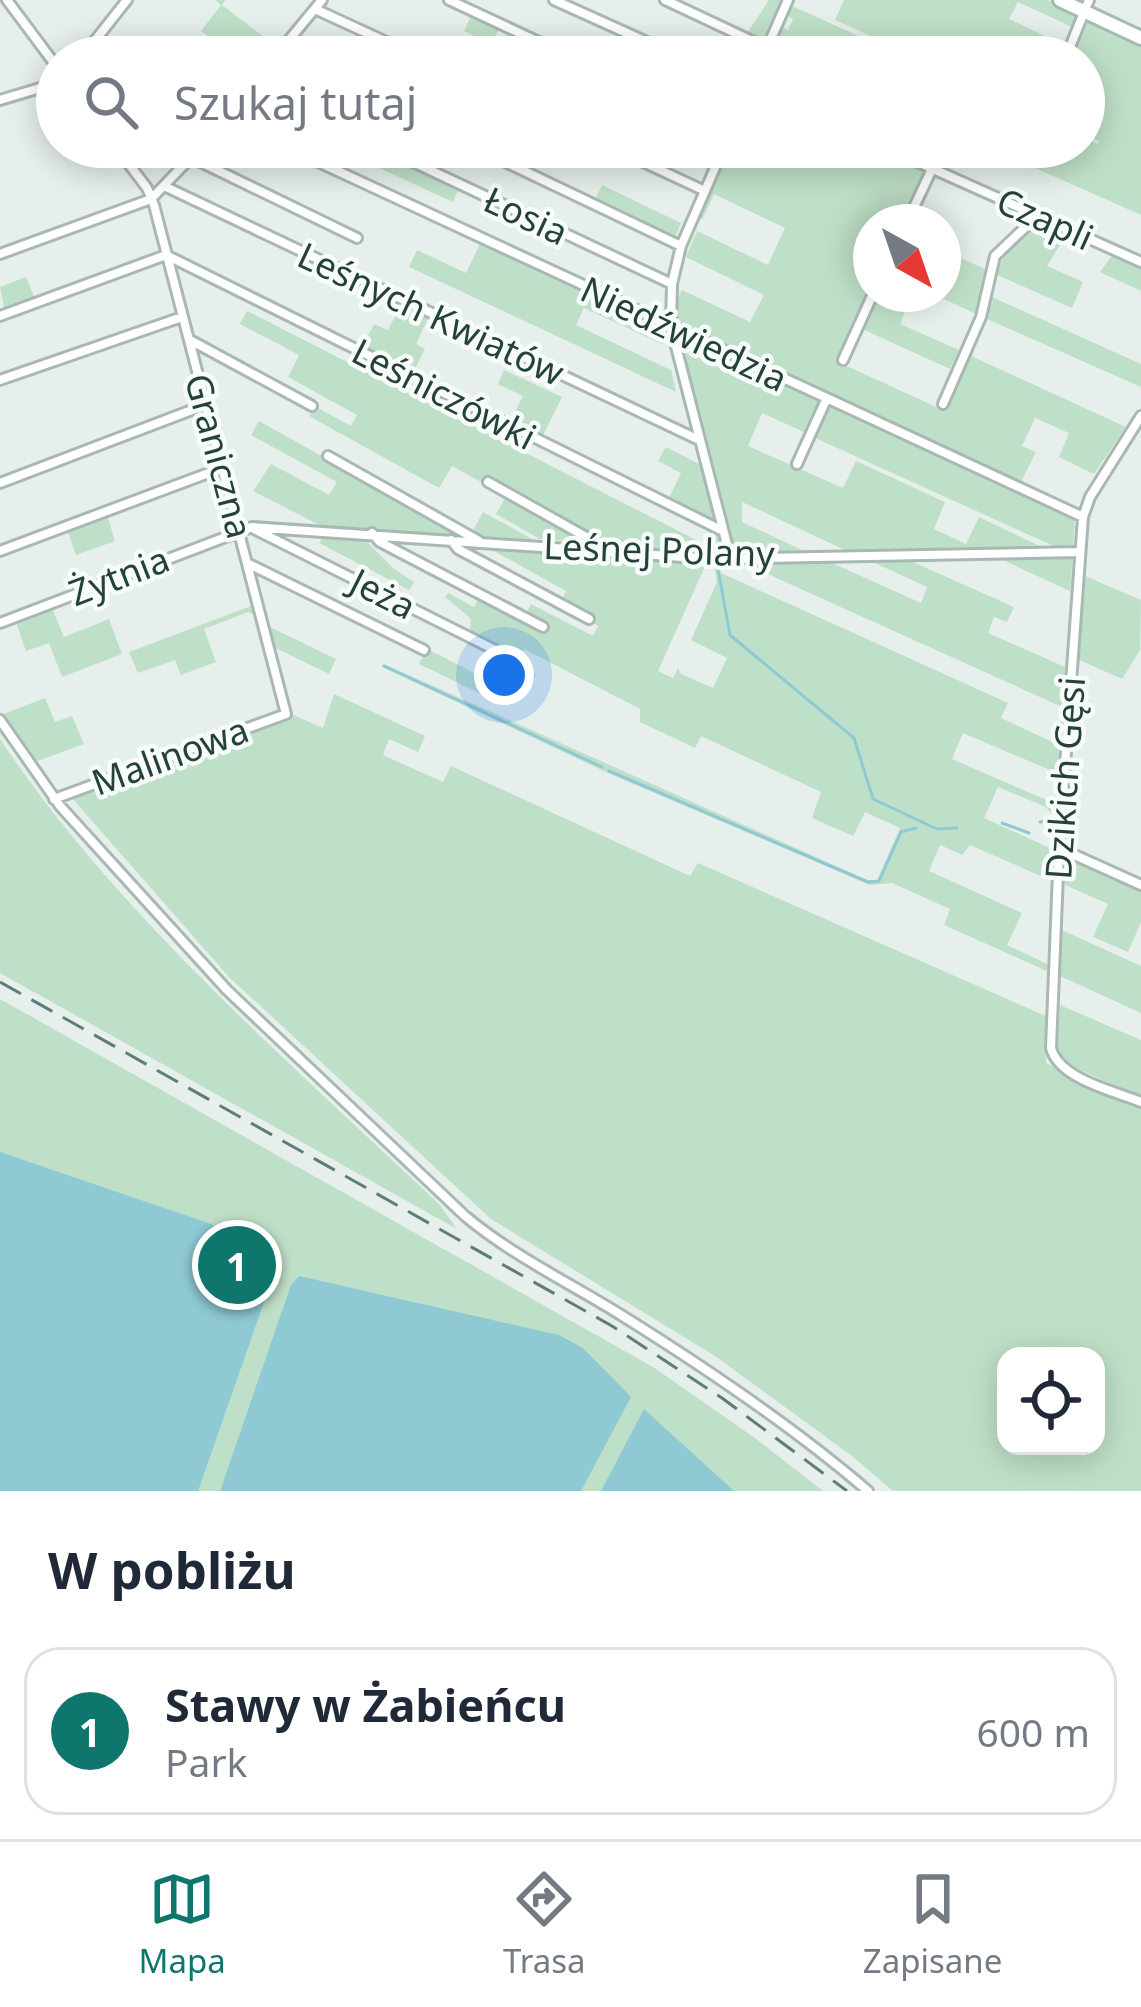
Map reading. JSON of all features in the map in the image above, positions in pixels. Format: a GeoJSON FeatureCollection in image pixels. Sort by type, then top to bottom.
{"type":"FeatureCollection","features":[{"type":"Feature","properties":{"kind":"main road"},"geometry":{"type":"LineString","coordinates":[[1060,0],[1088,6],[1141,38]]}},
{"type":"Feature","properties":{"kind":"street"},"geometry":{"type":"LineString","coordinates":[[7,0],[36,39]]}},
{"type":"Feature","properties":{"kind":"street"},"geometry":{"type":"LineString","coordinates":[[99,36],[127,0]]}},
{"type":"Feature","properties":{"kind":"street"},"geometry":{"type":"LineString","coordinates":[[293,36],[322,0]]}},
{"type":"Feature","properties":{"kind":"street"},"geometry":{"type":"LineString","coordinates":[[449,0],[526,36]]}},
{"type":"Feature","properties":{"kind":"street"},"geometry":{"type":"LineString","coordinates":[[554,0],[634,36]]}},
{"type":"Feature","properties":{"kind":"street"},"geometry":{"type":"LineString","coordinates":[[665,0],[734,36]]}},
{"type":"Feature","properties":{"kind":"street"},"geometry":{"type":"LineString","coordinates":[[772,36],[788,0]]}},
{"type":"Feature","properties":{"kind":"street"},"geometry":{"type":"LineString","coordinates":[[1075,36],[1088,6]]}},
{"type":"Feature","properties":{"kind":"street"},"geometry":{"type":"LineString","coordinates":[[315,9],[374,36]]}},
{"type":"Feature","properties":{"kind":"street"},"geometry":{"type":"LineString","coordinates":[[0,100],[36,89]]}},
{"type":"Feature","properties":{"kind":"street","name":"Graniczna"},"geometry":{"type":"LineString","coordinates":[[130,168],[151,199],[286,714]]}},
{"type":"Feature","properties":{"kind":"street"},"geometry":{"type":"LineString","coordinates":[[0,254],[151,199],[181,168]]}},
{"type":"Feature","properties":{"kind":"street"},"geometry":{"type":"LineString","coordinates":[[212,168],[357,238]]}},
{"type":"Feature","properties":{"kind":"street","name":"Niedźwiedzia"},"geometry":{"type":"LineString","coordinates":[[331,168],[1083,518]]}},
{"type":"Feature","properties":{"kind":"street","name":"Łosia"},"geometry":{"type":"LineString","coordinates":[[426,168],[672,284]]}},
{"type":"Feature","properties":{"kind":"street"},"geometry":{"type":"LineString","coordinates":[[518,168],[681,245]]}},
{"type":"Feature","properties":{"kind":"street"},"geometry":{"type":"LineString","coordinates":[[657,168],[705,190]]}},
{"type":"Feature","properties":{"kind":"street"},"geometry":{"type":"LineString","coordinates":[[715,168],[681,245],[672,284],[670,327],[731,560]]}},
{"type":"Feature","properties":{"kind":"street"},"geometry":{"type":"LineString","coordinates":[[916,204],[932,169]]}},
{"type":"Feature","properties":{"kind":"street","name":"Czapli"},"geometry":{"type":"LineString","coordinates":[[932,169],[1141,262]]}},
{"type":"Feature","properties":{"kind":"street","name":"Leśnych Kwiatów"},"geometry":{"type":"LineString","coordinates":[[164,186],[699,440]]}},
{"type":"Feature","properties":{"kind":"street"},"geometry":{"type":"LineString","coordinates":[[943,404],[981,317],[995,256],[1038,215]]}},
{"type":"Feature","properties":{"kind":"street"},"geometry":{"type":"LineString","coordinates":[[0,316],[166,255]]}},
{"type":"Feature","properties":{"kind":"street","name":"Leśniczówki"},"geometry":{"type":"LineString","coordinates":[[166,255],[723,531]]}},
{"type":"Feature","properties":{"kind":"street"},"geometry":{"type":"LineString","coordinates":[[843,360],[865,312]]}},
{"type":"Feature","properties":{"kind":"street"},"geometry":{"type":"LineString","coordinates":[[0,380],[182,317]]}},
{"type":"Feature","properties":{"kind":"street"},"geometry":{"type":"LineString","coordinates":[[188,339],[312,406]]}},
{"type":"Feature","properties":{"kind":"street"},"geometry":{"type":"LineString","coordinates":[[797,464],[826,400]]}},
{"type":"Feature","properties":{"kind":"street"},"geometry":{"type":"LineString","coordinates":[[0,482],[205,405]]}},
{"type":"Feature","properties":{"kind":"street","name":"Dzikich Gęsi"},"geometry":{"type":"LineString","coordinates":[[1141,416],[1090,497],[1083,518],[1059,848],[1053,1056],[1069,1071],[1141,1102]]}},
{"type":"Feature","properties":{"kind":"street"},"geometry":{"type":"LineString","coordinates":[[328,456],[480,542]]}},
{"type":"Feature","properties":{"kind":"street"},"geometry":{"type":"LineString","coordinates":[[0,550],[222,468]]}},
{"type":"Feature","properties":{"kind":"street"},"geometry":{"type":"LineString","coordinates":[[488,482],[611,550]]}},
{"type":"Feature","properties":{"kind":"street","name":"Jeża"},"geometry":{"type":"LineString","coordinates":[[252,527],[515,660]]}},
{"type":"Feature","properties":{"kind":"street","name":"Leśnej Polany"},"geometry":{"type":"LineString","coordinates":[[238,529],[371,533],[731,560],[1079,551]]}},
{"type":"Feature","properties":{"kind":"street","name":"Żytnia"},"geometry":{"type":"LineString","coordinates":[[0,623],[238,529]]}},
{"type":"Feature","properties":{"kind":"street"},"geometry":{"type":"LineString","coordinates":[[371,533],[543,627]]}},
{"type":"Feature","properties":{"kind":"street"},"geometry":{"type":"LineString","coordinates":[[450,538],[458,549],[590,619]]}},
{"type":"Feature","properties":{"kind":"street"},"geometry":{"type":"LineString","coordinates":[[248,564],[424,650]]}},
{"type":"Feature","properties":{"kind":"street","name":"Malinowa"},"geometry":{"type":"LineString","coordinates":[[54,799],[286,714]]}},
{"type":"Feature","properties":{"kind":"street"},"geometry":{"type":"LineString","coordinates":[[0,720],[54,799],[227,990],[466,1216],[507,1250],[617,1312],[709,1372],[794,1431],[868,1491]]}},
{"type":"Feature","properties":{"kind":"street"},"geometry":{"type":"LineString","coordinates":[[1059,848],[1141,885]]}},
{"type":"Feature","properties":{"kind":"green space"},"geometry":{"type":"Polygon","coordinates":[[[215,0],[225,0],[222,5],[263,36],[208,36],[201,31],[221,5],[215,0]]]}},
{"type":"Feature","properties":{"kind":"green space"},"geometry":{"type":"Polygon","coordinates":[[[769,0],[783,0],[764,36],[746,35],[769,0]]]}},
{"type":"Feature","properties":{"kind":"green space"},"geometry":{"type":"Polygon","coordinates":[[[844,0],[1047,0],[1079,15],[1072,27],[1018,2],[1009,19],[1045,36],[871,36],[835,20],[844,0]]]}},
{"type":"Feature","properties":{"kind":"green space"},"geometry":{"type":"Polygon","coordinates":[[[790,5],[859,36],[776,36],[781,27],[788,30],[793,19],[786,15],[790,5]]]}},
{"type":"Feature","properties":{"kind":"green space"},"geometry":{"type":"Polygon","coordinates":[[[472,14],[500,27],[496,36],[464,31],[472,14]]]}},
{"type":"Feature","properties":{"kind":"green space"},"geometry":{"type":"Polygon","coordinates":[[[1089,20],[1141,45],[1141,215],[1035,168],[1105,168],[1105,36],[1082,36],[1089,20]]]}},
{"type":"Feature","properties":{"kind":"green space"},"geometry":{"type":"Polygon","coordinates":[[[379,168],[418,168],[460,186],[453,202],[379,168]]]}},
{"type":"Feature","properties":{"kind":"green space"},"geometry":{"type":"Polygon","coordinates":[[[719,168],[916,168],[927,173],[913,204],[853,204],[853,312],[858,312],[836,361],[945,411],[971,356],[1126,427],[1094,474],[1059,457],[1069,433],[1035,418],[1022,446],[1036,452],[1019,486],[674,327],[674,306],[682,290],[750,322],[764,295],[686,257],[697,231],[768,265],[785,228],[714,194],[702,220],[699,212],[719,168]]]}},
{"type":"Feature","properties":{"kind":"green space"},"geometry":{"type":"Polygon","coordinates":[[[602,185],[681,223],[674,240],[594,202],[602,185]]]}},
{"type":"Feature","properties":{"kind":"green space"},"geometry":{"type":"Polygon","coordinates":[[[1037,219],[1068,232],[1047,266],[1083,282],[1072,308],[997,275],[1006,248],[1037,219]]]}},
{"type":"Feature","properties":{"kind":"green space"},"geometry":{"type":"Polygon","coordinates":[[[481,242],[658,325],[664,345],[584,308],[576,325],[671,370],[676,392],[409,267],[417,250],[466,273],[481,242]]]}},
{"type":"Feature","properties":{"kind":"green space"},"geometry":{"type":"Polygon","coordinates":[[[1114,253],[1141,265],[1141,291],[1100,272],[1114,253]]]}},
{"type":"Feature","properties":{"kind":"green space"},"geometry":{"type":"Polygon","coordinates":[[[961,258],[985,269],[976,314],[961,307],[961,258]]]}},
{"type":"Feature","properties":{"kind":"green space"},"geometry":{"type":"Polygon","coordinates":[[[26,277],[36,301],[5,312],[0,287],[26,277]]]}},
{"type":"Feature","properties":{"kind":"green space"},"geometry":{"type":"Polygon","coordinates":[[[992,297],[1141,364],[1141,387],[987,319],[992,297]]]}},
{"type":"Feature","properties":{"kind":"green space"},"geometry":{"type":"Polygon","coordinates":[[[402,303],[429,316],[416,344],[425,349],[412,375],[361,349],[374,324],[388,330],[402,303]]]}},
{"type":"Feature","properties":{"kind":"green space"},"geometry":{"type":"Polygon","coordinates":[[[247,311],[710,547],[708,528],[718,532],[723,552],[711,557],[612,547],[488,479],[485,484],[452,466],[439,488],[309,416],[316,407],[351,426],[357,415],[288,377],[299,355],[240,324],[247,311]]]}},
{"type":"Feature","properties":{"kind":"green space"},"geometry":{"type":"Polygon","coordinates":[[[869,312],[905,312],[900,324],[959,350],[950,369],[862,329],[869,312]]]}},
{"type":"Feature","properties":{"kind":"green space"},"geometry":{"type":"Polygon","coordinates":[[[677,334],[821,399],[806,433],[762,413],[748,446],[843,488],[856,461],[945,502],[934,529],[966,544],[979,517],[1046,549],[849,552],[742,502],[742,522],[802,550],[738,556],[710,475],[677,334]]]}},
{"type":"Feature","properties":{"kind":"green space"},"geometry":{"type":"Polygon","coordinates":[[[504,370],[562,397],[541,439],[509,424],[523,396],[498,384],[504,370]]]}},
{"type":"Feature","properties":{"kind":"green space"},"geometry":{"type":"Polygon","coordinates":[[[827,407],[1075,518],[1073,549],[1058,548],[813,437],[827,407]]]}},
{"type":"Feature","properties":{"kind":"green space"},"geometry":{"type":"Polygon","coordinates":[[[259,421],[467,537],[323,527],[253,491],[271,464],[329,495],[337,482],[251,435],[259,421]]]}},
{"type":"Feature","properties":{"kind":"green space"},"geometry":{"type":"Polygon","coordinates":[[[666,447],[703,466],[717,525],[667,502],[681,473],[658,461],[666,447]]]}},
{"type":"Feature","properties":{"kind":"green space"},"geometry":{"type":"Polygon","coordinates":[[[507,495],[592,542],[540,539],[496,514],[507,495]]]}},
{"type":"Feature","properties":{"kind":"green space"},"geometry":{"type":"Polygon","coordinates":[[[483,512],[534,540],[485,540],[472,532],[483,512]]]}},
{"type":"Feature","properties":{"kind":"green space"},"geometry":{"type":"Polygon","coordinates":[[[107,515],[115,541],[76,555],[67,529],[107,515]]]}},
{"type":"Feature","properties":{"kind":"green space"},"geometry":{"type":"Polygon","coordinates":[[[325,534],[365,540],[414,582],[409,590],[319,543],[325,534]]]}},
{"type":"Feature","properties":{"kind":"green space"},"geometry":{"type":"Polygon","coordinates":[[[483,545],[707,562],[658,671],[673,678],[678,668],[681,674],[713,688],[727,658],[691,640],[717,582],[714,562],[719,563],[721,573],[1008,703],[1001,718],[1059,745],[1057,773],[963,733],[952,759],[1051,802],[1051,813],[998,787],[984,818],[1052,849],[1050,880],[970,845],[962,855],[940,845],[929,871],[1022,913],[1007,945],[1047,964],[1047,971],[944,925],[950,909],[892,883],[870,885],[608,773],[382,667],[867,880],[877,880],[900,828],[865,812],[853,836],[812,818],[821,792],[701,736],[695,748],[640,722],[640,709],[524,649],[517,659],[469,634],[471,619],[445,597],[448,593],[474,607],[480,595],[525,616],[531,604],[593,636],[598,626],[561,602],[566,591],[483,545]]]}},
{"type":"Feature","properties":{"kind":"green space"},"geometry":{"type":"Polygon","coordinates":[[[1073,555],[1070,591],[996,557],[1073,555]]]}},
{"type":"Feature","properties":{"kind":"green space"},"geometry":{"type":"Polygon","coordinates":[[[821,558],[921,603],[927,587],[864,558],[906,559],[1014,607],[1007,622],[994,617],[988,633],[1065,667],[1062,707],[739,561],[821,558]]]}},
{"type":"Feature","properties":{"kind":"green space"},"geometry":{"type":"Polygon","coordinates":[[[1085,576],[1141,600],[1140,650],[1122,679],[1077,659],[1085,576]]]}},
{"type":"Feature","properties":{"kind":"green space"},"geometry":{"type":"Polygon","coordinates":[[[51,606],[64,637],[109,619],[122,654],[62,677],[49,643],[26,651],[15,620],[51,606]]]}},
{"type":"Feature","properties":{"kind":"green space"},"geometry":{"type":"Polygon","coordinates":[[[251,606],[253,614],[204,629],[216,662],[181,675],[175,660],[138,673],[129,652],[251,606]]]}},
{"type":"Feature","properties":{"kind":"green space"},"geometry":{"type":"Polygon","coordinates":[[[266,625],[336,659],[329,674],[272,646],[266,625]]]}},
{"type":"Feature","properties":{"kind":"green space"},"geometry":{"type":"Polygon","coordinates":[[[427,649],[504,688],[485,696],[419,664],[427,649]]]}},
{"type":"Feature","properties":{"kind":"green space"},"geometry":{"type":"Polygon","coordinates":[[[490,651],[536,674],[531,686],[484,662],[490,651]]]}},
{"type":"Feature","properties":{"kind":"green space"},"geometry":{"type":"Polygon","coordinates":[[[334,694],[425,736],[418,752],[389,739],[383,755],[443,782],[451,766],[690,876],[698,863],[1048,1017],[1046,1063],[1141,1106],[1141,1491],[893,1491],[715,1356],[491,1219],[229,977],[71,797],[286,721],[289,713],[323,728],[334,694]]]}},
{"type":"Feature","properties":{"kind":"green space"},"geometry":{"type":"Polygon","coordinates":[[[45,698],[55,722],[72,716],[84,744],[32,763],[1,715],[45,698]]]}},
{"type":"Feature","properties":{"kind":"green space"},"geometry":{"type":"Polygon","coordinates":[[[0,739],[96,865],[150,925],[440,1205],[457,1229],[0,973],[0,739]]]}},
{"type":"Feature","properties":{"kind":"green space"},"geometry":{"type":"Polygon","coordinates":[[[1065,855],[1141,889],[1141,922],[1128,952],[1093,937],[1108,904],[1063,884],[1065,855]]]}},
{"type":"Feature","properties":{"kind":"green space"},"geometry":{"type":"Polygon","coordinates":[[[1062,930],[1141,966],[1141,1013],[1060,976],[1062,930]]]}},
{"type":"Feature","properties":{"kind":"green space"},"geometry":{"type":"Polygon","coordinates":[[[0,999],[653,1367],[823,1491],[0,1491],[0,999]]]}},
{"type":"Feature","properties":{"kind":"green space"},"geometry":{"type":"Polygon","coordinates":[[[1060,1005],[1141,1040],[1141,1098],[1061,1061],[1057,1053],[1060,1005]]]}},
{"type":"Feature","properties":{"kind":"water"},"geometry":{"type":"Polygon","coordinates":[[[0,1152],[211,1224],[278,1262],[198,1491],[0,1491],[0,1152]]]}},
{"type":"Feature","properties":{"kind":"water"},"geometry":{"type":"Polygon","coordinates":[[[299,1276],[559,1335],[583,1348],[631,1397],[581,1491],[220,1491],[291,1285],[299,1276]]]}},
{"type":"Feature","properties":{"kind":"water"},"geometry":{"type":"Polygon","coordinates":[[[644,1409],[734,1491],[601,1491],[644,1409]]]}},
{"type":"Feature","properties":{"kind":"waterway"},"geometry":{"type":"LineString","coordinates":[[717,564],[730,635],[854,738],[873,799],[937,829],[957,828]]}},
{"type":"Feature","properties":{"kind":"waterway"},"geometry":{"type":"LineString","coordinates":[[384,666],[602,767]]}},
{"type":"Feature","properties":{"kind":"waterway"},"geometry":{"type":"LineString","coordinates":[[609,771],[868,882],[879,881],[901,832],[916,828]]}},
{"type":"Feature","properties":{"kind":"waterway"},"geometry":{"type":"LineString","coordinates":[[1040,822],[1056,819],[1057,814]]}},
{"type":"Feature","properties":{"kind":"waterway"},"geometry":{"type":"LineString","coordinates":[[1002,823],[1029,833]]}},
{"type":"Feature","properties":{"kind":"railway"},"geometry":{"type":"LineString","coordinates":[[0,982],[612,1326],[722,1398],[847,1491]]}},
{"type":"Feature","properties":{"kind":"place","name":"Stawy w Żabieńcu"},"geometry":{"type":"Point","coordinates":[237,1265]}}]}
